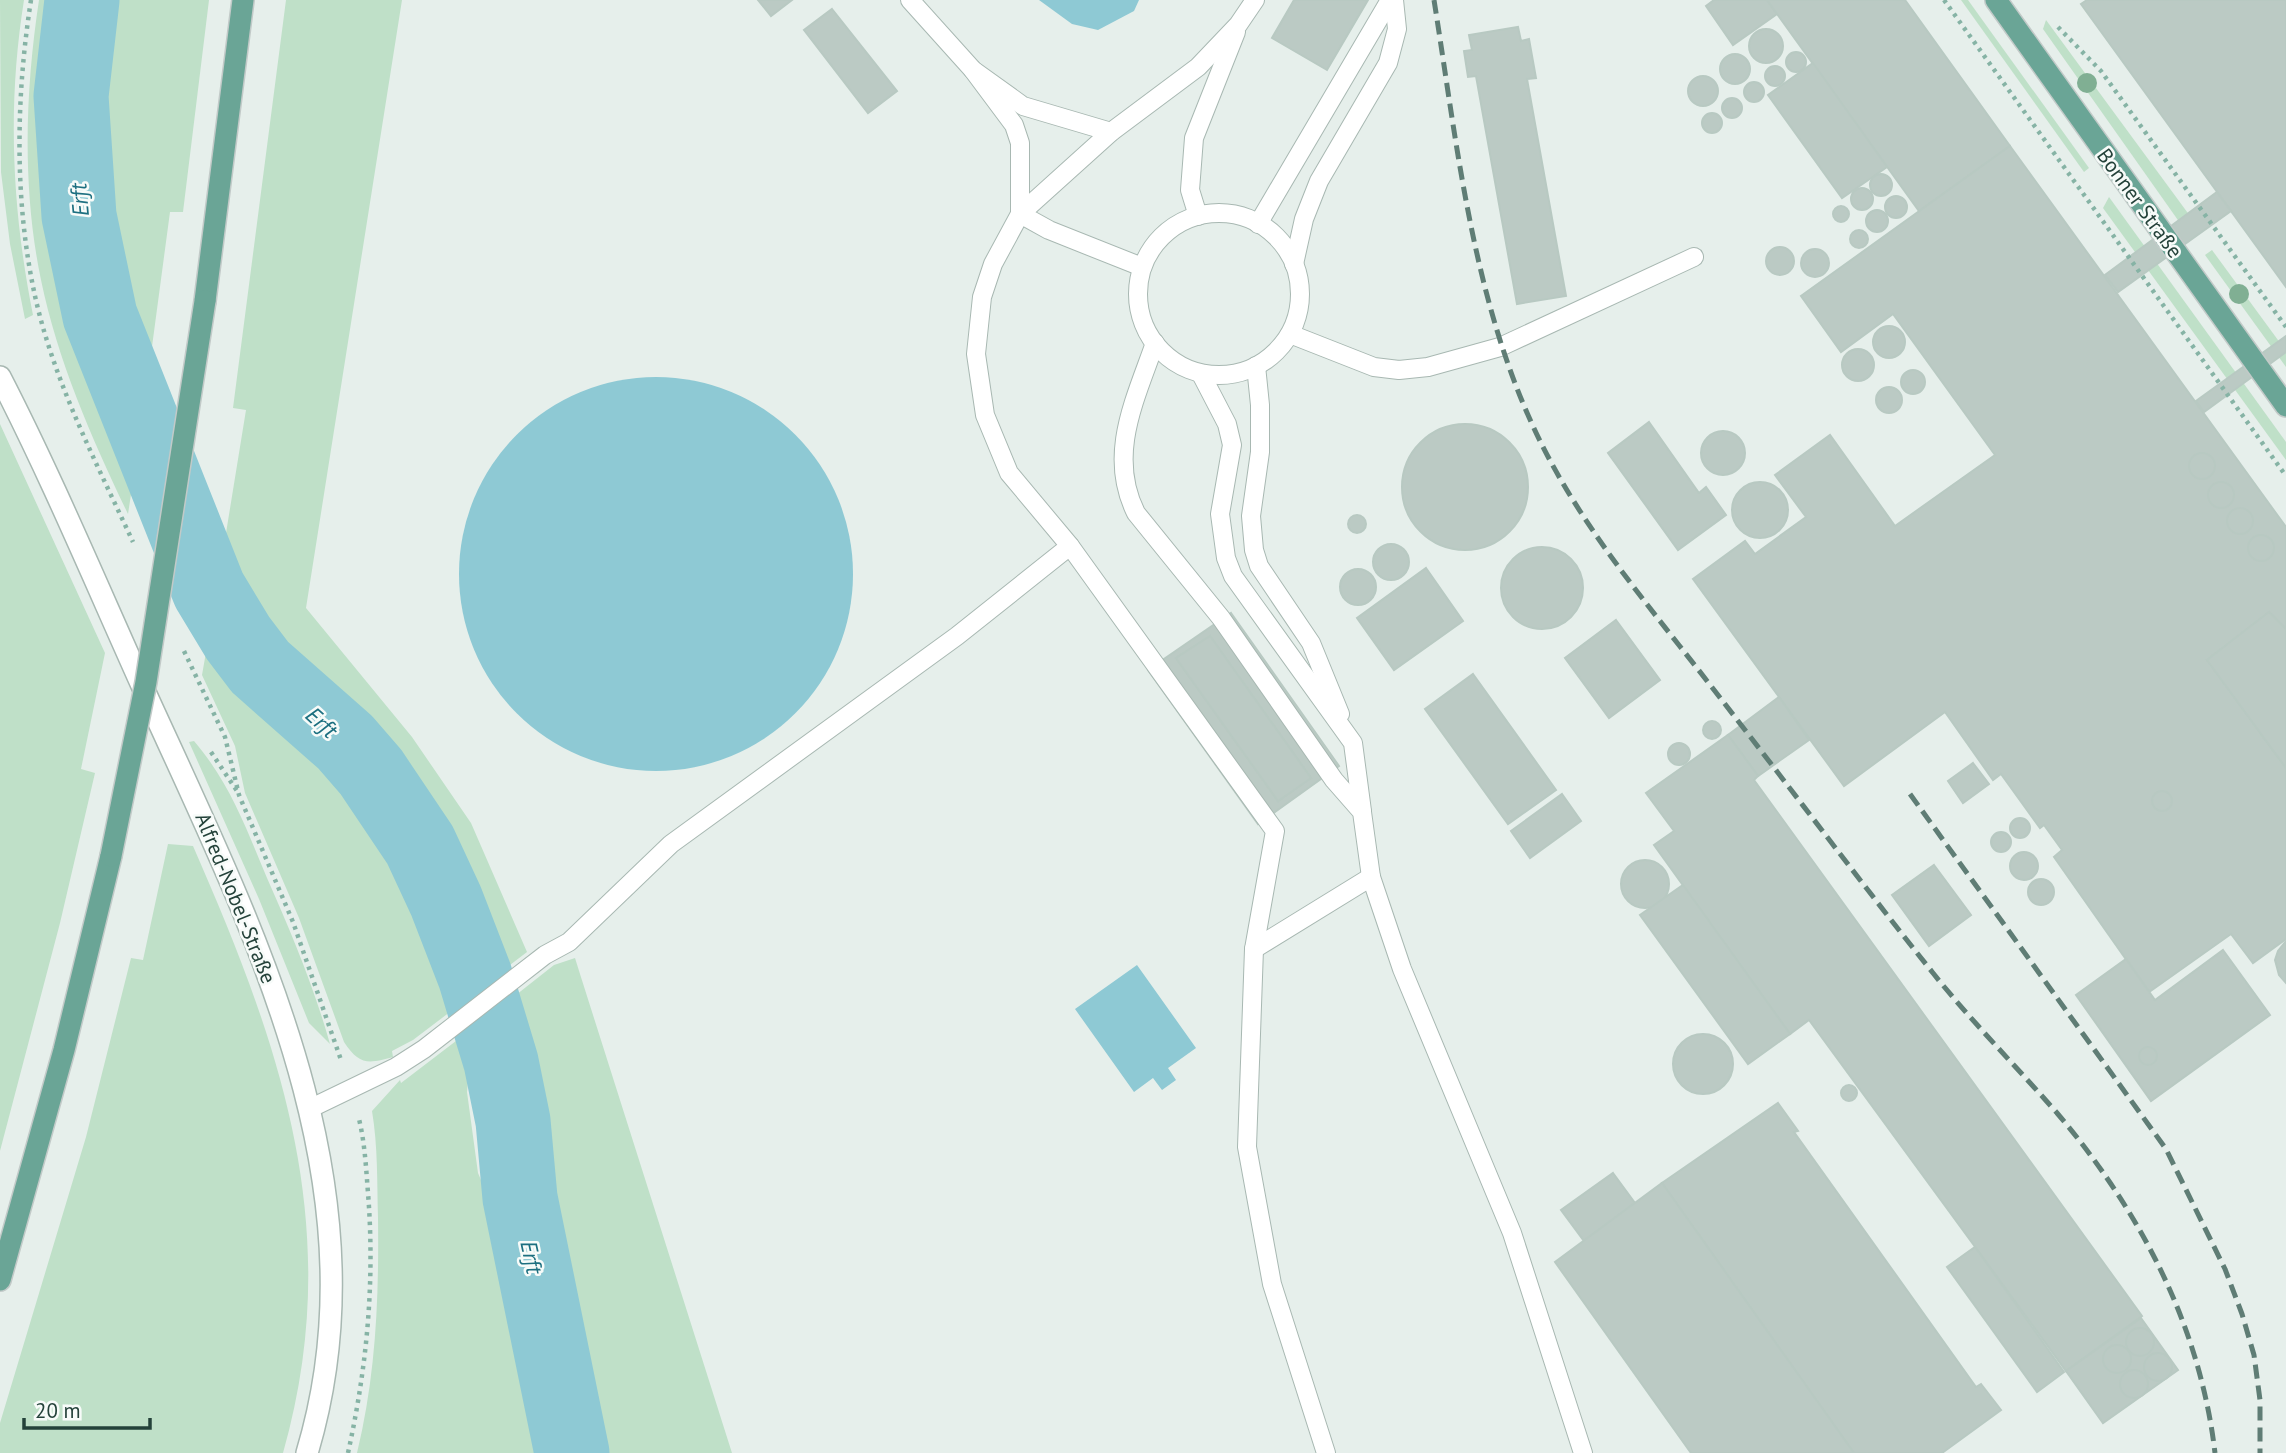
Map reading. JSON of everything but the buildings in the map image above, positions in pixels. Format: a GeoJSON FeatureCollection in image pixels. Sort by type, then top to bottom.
{"type":"FeatureCollection","features":[{"type":"Feature","properties":{"kind":"main road"},"geometry":{"type":"LineString","coordinates":[[0,1280],[64,1051],[111,856],[151,654],[205,301],[243,0]]}},
{"type":"Feature","properties":{"kind":"main road","name":"Bonner Straße"},"geometry":{"type":"LineString","coordinates":[[1996,0],[2286,406]]}},
{"type":"Feature","properties":{"kind":"street","name":"Alfred-Nobel-Straße"},"geometry":{"type":"LineString","coordinates":[[0,377],[229,876],[283,1015],[309,1109],[327,1198],[332,1287],[324,1384],[307,1453]]}},
{"type":"Feature","properties":{"kind":"lane"},"geometry":{"type":"LineString","coordinates":[[910,0],[973,70],[1014,125],[1020,144],[1022,170],[1020,214]]}},
{"type":"Feature","properties":{"kind":"lane"},"geometry":{"type":"LineString","coordinates":[[1255,0],[1238,25],[1198,67],[1111,132],[1020,214],[993,264],[982,297],[975,354],[985,415],[1009,473],[1070,546],[1275,831],[1254,948],[1247,1147],[1272,1284],[1326,1453]]}},
{"type":"Feature","properties":{"kind":"lane"},"geometry":{"type":"LineString","coordinates":[[1258,224],[1392,0]]}},
{"type":"Feature","properties":{"kind":"lane"},"geometry":{"type":"LineString","coordinates":[[1294,264],[1304,219],[1319,181],[1388,63],[1396,30],[1392,0]]}},
{"type":"Feature","properties":{"kind":"lane"},"geometry":{"type":"LineString","coordinates":[[1198,216],[1190,190],[1194,138],[1238,25]]}},
{"type":"Feature","properties":{"kind":"lane"},"geometry":{"type":"LineString","coordinates":[[973,70],[1023,106],[1111,132]]}},
{"type":"Feature","properties":{"kind":"lane"},"geometry":{"type":"LineString","coordinates":[[1020,214],[1049,230],[1142,267]]}},
{"type":"Feature","properties":{"kind":"lane"},"geometry":{"type":"LineString","coordinates":[[1228,214],[1258,224],[1282,243],[1294,264],[1300,303],[1290,334],[1269,358],[1233,374],[1201,374],[1179,364],[1154,343],[1138,307],[1142,267],[1149,252],[1164,234],[1198,216],[1228,214]]}},
{"type":"Feature","properties":{"kind":"lane"},"geometry":{"type":"LineString","coordinates":[[1290,334],[1374,367],[1399,370],[1428,367],[1500,347],[1694,257]]}},
{"type":"Feature","properties":{"kind":"lane"},"geometry":{"type":"LineString","coordinates":[[1154,343],[1122,442],[1121,466],[1129,499],[1136,513],[1221,618],[1334,780],[1362,812]]}},
{"type":"Feature","properties":{"kind":"lane"},"geometry":{"type":"LineString","coordinates":[[1256,366],[1260,440],[1251,516],[1254,550],[1259,566],[1311,643],[1353,743],[1371,877],[1402,969],[1512,1233],[1583,1453]]}},
{"type":"Feature","properties":{"kind":"lane"},"geometry":{"type":"LineString","coordinates":[[1201,374],[1227,424],[1232,445],[1231,468],[1220,514],[1226,558],[1233,576],[1353,743]]}},
{"type":"Feature","properties":{"kind":"lane"},"geometry":{"type":"LineString","coordinates":[[309,1109],[396,1067],[545,955],[569,942],[671,844],[957,636],[1070,546]]}},
{"type":"Feature","properties":{"kind":"lane"},"geometry":{"type":"LineString","coordinates":[[1254,948],[1371,877]]}},
{"type":"Feature","properties":{"kind":"path"},"geometry":{"type":"LineString","coordinates":[[31,0],[24,61],[20,166],[35,297],[74,414],[139,554]]}},
{"type":"Feature","properties":{"kind":"path"},"geometry":{"type":"LineString","coordinates":[[1944,0],[2286,476]]}},
{"type":"Feature","properties":{"kind":"path"},"geometry":{"type":"LineString","coordinates":[[2053,21],[2101,71],[2286,327]]}},
{"type":"Feature","properties":{"kind":"path"},"geometry":{"type":"LineString","coordinates":[[179,642],[225,737],[239,795],[293,922],[351,1089]]}},
{"type":"Feature","properties":{"kind":"green space"},"geometry":{"type":"Polygon","coordinates":[[[0,0],[24,0],[15,79],[14,158],[20,236],[33,315],[25,319],[10,244],[1,172],[0,0]]]}},
{"type":"Feature","properties":{"kind":"green space"},"geometry":{"type":"Polygon","coordinates":[[[39,0],[64,0],[53,124],[68,271],[79,313],[140,436],[128,514],[89,429],[67,370],[48,311],[35,246],[28,176],[28,105],[39,0]]]}},
{"type":"Feature","properties":{"kind":"green space"},"geometry":{"type":"Polygon","coordinates":[[[91,0],[209,0],[183,212],[170,212],[145,399],[102,295],[85,211],[80,105],[91,0]]]}},
{"type":"Feature","properties":{"kind":"green space"},"geometry":{"type":"Polygon","coordinates":[[[286,0],[402,0],[306,608],[412,737],[471,823],[527,952],[490,980],[450,874],[398,785],[352,729],[268,648],[225,585],[220,570],[246,410],[233,408],[286,0]]]}},
{"type":"Feature","properties":{"kind":"green space"},"geometry":{"type":"Polygon","coordinates":[[[1961,0],[1968,0],[2089,168],[2084,172],[1961,0]]]}},
{"type":"Feature","properties":{"kind":"green space"},"geometry":{"type":"Polygon","coordinates":[[[2046,20],[2190,216],[2180,223],[2043,29],[2046,20]]]}},
{"type":"Feature","properties":{"kind":"green space"},"geometry":{"type":"Polygon","coordinates":[[[2109,197],[2286,442],[2286,460],[2103,208],[2109,197]]]}},
{"type":"Feature","properties":{"kind":"green space"},"geometry":{"type":"Polygon","coordinates":[[[2212,250],[2286,351],[2286,367],[2205,255],[2212,250]]]}},
{"type":"Feature","properties":{"kind":"green space"},"geometry":{"type":"Polygon","coordinates":[[[0,424],[105,653],[81,769],[95,773],[60,923],[0,1151],[0,424]]]}},
{"type":"Feature","properties":{"kind":"green space"},"geometry":{"type":"Polygon","coordinates":[[[211,624],[253,686],[336,752],[358,775],[395,827],[435,910],[467,999],[413,1040],[392,1051],[393,1057],[365,1061],[354,1055],[344,1042],[299,918],[245,793],[235,746],[202,675],[211,624]]]}},
{"type":"Feature","properties":{"kind":"green space"},"geometry":{"type":"Polygon","coordinates":[[[194,741],[218,773],[244,824],[302,960],[330,1044],[309,1023],[259,899],[189,742],[194,741]]]}},
{"type":"Feature","properties":{"kind":"green space"},"geometry":{"type":"Polygon","coordinates":[[[168,844],[193,846],[225,921],[277,1069],[295,1142],[306,1217],[308,1293],[301,1372],[283,1453],[0,1453],[0,1423],[86,1137],[131,958],[143,960],[168,844]]]}},
{"type":"Feature","properties":{"kind":"green space"},"geometry":{"type":"Polygon","coordinates":[[[575,958],[732,1453],[589,1453],[528,1126],[521,1060],[502,1006],[554,965],[575,958]]]}},
{"type":"Feature","properties":{"kind":"green space"},"geometry":{"type":"Polygon","coordinates":[[[473,1028],[467,1092],[478,1173],[509,1246],[550,1453],[357,1453],[368,1395],[377,1307],[377,1178],[372,1111],[400,1080],[401,1083],[473,1028]]]}},
{"type":"Feature","properties":{"kind":"water"},"geometry":{"type":"Polygon","coordinates":[[[1039,0],[1139,0],[1134,11],[1098,30],[1072,24],[1039,0]]]}},
{"type":"Feature","properties":{"kind":"water"},"geometry":{"type":"Polygon","coordinates":[[[656,377],[694,381],[731,392],[765,410],[795,435],[820,465],[838,499],[849,536],[853,574],[849,612],[838,649],[820,683],[795,713],[765,738],[731,756],[694,767],[656,771],[618,767],[581,756],[547,738],[517,713],[492,683],[474,649],[463,612],[459,574],[463,536],[474,499],[492,465],[517,435],[547,410],[581,392],[618,381],[656,377]]]}},
{"type":"Feature","properties":{"kind":"water"},"geometry":{"type":"Polygon","coordinates":[[[1137,965],[1196,1048],[1168,1068],[1176,1080],[1162,1090],[1153,1078],[1134,1092],[1075,1009],[1137,965]]]}},
{"type":"Feature","properties":{"kind":"waterway","name":"Erft"},"geometry":{"type":"LineString","coordinates":[[82,0],[71,96],[79,216],[100,316],[209,590],[238,638],[260,667],[345,742],[371,772],[420,845],[446,901],[475,976],[501,1062],[513,1121],[520,1198],[572,1453]]}},
{"type":"Feature","properties":{"kind":"railway"},"geometry":{"type":"LineString","coordinates":[[1434,0],[1463,185],[1490,307],[1509,367],[1532,424],[1561,480],[1597,537],[1637,592],[1879,905],[1948,991],[2057,1113],[2115,1189],[2162,1272],[2180,1315],[2196,1360],[2215,1453]]}},
{"type":"Feature","properties":{"kind":"railway"},"geometry":{"type":"LineString","coordinates":[[1910,794],[2166,1149],[2225,1269],[2242,1314],[2254,1355],[2260,1400],[2260,1453]]}}]}
